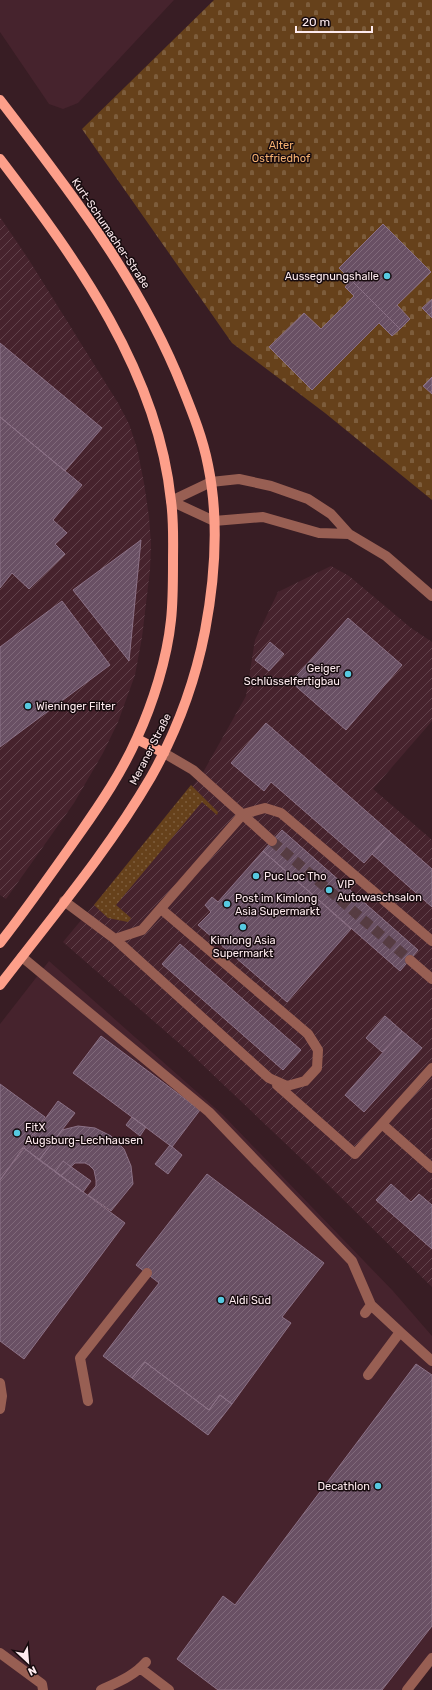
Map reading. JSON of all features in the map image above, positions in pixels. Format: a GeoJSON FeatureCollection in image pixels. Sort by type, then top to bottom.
{"type":"FeatureCollection","features":[{"type":"Feature","properties":{"kind":"main road","name":"Kurt-Schumacher-Straße"},"geometry":{"type":"LineString","coordinates":[[0,100],[51,167],[122,267],[142,302],[171,358],[195,420],[204,446],[211,482]]}},
{"type":"Feature","properties":{"kind":"main road"},"geometry":{"type":"LineString","coordinates":[[0,159],[34,203],[86,279],[101,304],[143,390],[162,451],[172,502]]}},
{"type":"Feature","properties":{"kind":"main road","name":"Meraner Straße"},"geometry":{"type":"LineString","coordinates":[[0,985],[120,825],[151,777],[175,729],[188,697],[203,641],[210,605],[214,572],[214,521],[211,482]]}},
{"type":"Feature","properties":{"kind":"main road","name":"Meraner Straße"},"geometry":{"type":"LineString","coordinates":[[0,943],[98,806],[137,739],[153,697],[171,621],[173,572],[172,502]]}},
{"type":"Feature","properties":{"kind":"main road"},"geometry":{"type":"LineString","coordinates":[[137,739],[164,753]]}},
{"type":"Feature","properties":{"kind":"street"},"geometry":{"type":"LineString","coordinates":[[172,502],[211,482],[239,480],[271,486],[300,497],[331,514],[349,534],[386,556],[432,596]]}},
{"type":"Feature","properties":{"kind":"street"},"geometry":{"type":"LineString","coordinates":[[172,502],[214,521],[263,517],[319,533],[349,534]]}},
{"type":"Feature","properties":{"kind":"street"},"geometry":{"type":"LineString","coordinates":[[164,753],[193,770],[272,841]]}},
{"type":"Feature","properties":{"kind":"street"},"geometry":{"type":"LineString","coordinates":[[115,938],[142,930],[162,909],[243,814],[265,808],[281,813],[432,941]]}},
{"type":"Feature","properties":{"kind":"street"},"geometry":{"type":"LineString","coordinates":[[64,901],[115,938],[355,1154],[432,1068]]}},
{"type":"Feature","properties":{"kind":"street"},"geometry":{"type":"LineString","coordinates":[[162,909],[308,1034],[318,1050],[317,1068],[305,1081],[287,1086],[269,1078]]}},
{"type":"Feature","properties":{"kind":"street"},"geometry":{"type":"LineString","coordinates":[[22,957],[209,1112],[352,1261],[357,1271],[368,1309],[400,1332],[432,1361]]}},
{"type":"Feature","properties":{"kind":"street"},"geometry":{"type":"LineString","coordinates":[[410,960],[432,980]]}},
{"type":"Feature","properties":{"kind":"street"},"geometry":{"type":"LineString","coordinates":[[382,1124],[432,1168]]}},
{"type":"Feature","properties":{"kind":"street"},"geometry":{"type":"LineString","coordinates":[[88,1401],[80,1358],[146,1273]]}},
{"type":"Feature","properties":{"kind":"street"},"geometry":{"type":"LineString","coordinates":[[368,1375],[400,1332]]}},
{"type":"Feature","properties":{"kind":"street"},"geometry":{"type":"LineString","coordinates":[[0,1383],[2,1396],[0,1409]]}},
{"type":"Feature","properties":{"kind":"street"},"geometry":{"type":"LineString","coordinates":[[0,1653],[44,1688]]}},
{"type":"Feature","properties":{"kind":"street"},"geometry":{"type":"LineString","coordinates":[[408,1690],[432,1658]]}},
{"type":"Feature","properties":{"kind":"street"},"geometry":{"type":"LineString","coordinates":[[101,1690],[126,1679],[143,1665],[169,1690]]}},
{"type":"Feature","properties":{"kind":"shaded area"},"geometry":{"type":"Polygon","coordinates":[[[0,0],[174,0],[78,103],[63,109],[49,104],[0,32],[0,0]]]}},
{"type":"Feature","properties":{"kind":"shaded area"},"geometry":{"type":"Polygon","coordinates":[[[0,217],[29,260],[118,403],[129,424],[137,448],[144,483],[151,544],[150,570],[142,637],[135,675],[118,722],[103,753],[74,803],[6,899],[0,895],[0,217]]]}},
{"type":"Feature","properties":{"kind":"shaded area"},"geometry":{"type":"Polygon","coordinates":[[[331,566],[349,576],[411,628],[432,642],[432,721],[373,789],[432,840],[432,1287],[306,1163],[188,1051],[63,942],[201,776],[246,696],[255,640],[278,592],[331,566]]]}},
{"type":"Feature","properties":{"kind":"shaded area"},"geometry":{"type":"Polygon","coordinates":[[[49,961],[223,1115],[393,1291],[432,1336],[432,1661],[408,1690],[0,1690],[0,1024],[49,961]]]}},
{"type":"Feature","properties":{"kind":"green space","name":"Alter Ostfriedhof"},"geometry":{"type":"Polygon","coordinates":[[[214,0],[432,0],[432,500],[325,413],[232,343],[82,129],[214,0]]]}},
{"type":"Feature","properties":{"kind":"green space"},"geometry":{"type":"Polygon","coordinates":[[[191,785],[218,812],[217,815],[202,802],[116,905],[131,918],[128,922],[108,918],[94,905],[191,785]]]}},
{"type":"Feature","properties":{"kind":"building","name":"Aussegnungshalle"},"geometry":{"type":"Polygon","coordinates":[[[383,224],[431,272],[397,305],[410,319],[400,329],[339,268],[383,224]]]}},
{"type":"Feature","properties":{"kind":"building"},"geometry":{"type":"Polygon","coordinates":[[[351,280],[400,329],[392,336],[379,323],[312,390],[269,347],[304,313],[321,329],[354,296],[345,287],[351,280]]]}},
{"type":"Feature","properties":{"kind":"building"},"geometry":{"type":"Polygon","coordinates":[[[432,299],[432,318],[422,308],[432,299]]]}},
{"type":"Feature","properties":{"kind":"building"},"geometry":{"type":"Polygon","coordinates":[[[0,343],[102,428],[65,471],[0,417],[0,343]]]}},
{"type":"Feature","properties":{"kind":"building"},"geometry":{"type":"Polygon","coordinates":[[[432,377],[432,394],[423,386],[432,377]]]}},
{"type":"Feature","properties":{"kind":"building"},"geometry":{"type":"Polygon","coordinates":[[[0,417],[82,485],[53,520],[67,533],[55,544],[65,554],[29,589],[12,573],[0,588],[0,417]]]}},
{"type":"Feature","properties":{"kind":"building"},"geometry":{"type":"Polygon","coordinates":[[[141,540],[129,661],[73,590],[141,540]]]}},
{"type":"Feature","properties":{"kind":"building","name":"Wieninger Filter"},"geometry":{"type":"Polygon","coordinates":[[[62,601],[110,665],[0,747],[0,647],[62,601]]]}},
{"type":"Feature","properties":{"kind":"building"},"geometry":{"type":"Polygon","coordinates":[[[348,618],[402,665],[346,730],[291,682],[348,618]]]}},
{"type":"Feature","properties":{"kind":"building"},"geometry":{"type":"Polygon","coordinates":[[[270,642],[284,654],[269,671],[255,660],[270,642]]]}},
{"type":"Feature","properties":{"kind":"building"},"geometry":{"type":"Polygon","coordinates":[[[266,723],[391,833],[364,863],[271,782],[264,791],[231,763],[266,723]]]}},
{"type":"Feature","properties":{"kind":"building","name":"VIP Autowaschsalon"},"geometry":{"type":"Polygon","coordinates":[[[282,830],[418,950],[400,971],[263,851],[282,830]]]}},
{"type":"Feature","properties":{"kind":"building"},"geometry":{"type":"Polygon","coordinates":[[[391,833],[432,869],[432,907],[372,854],[391,833]]]}},
{"type":"Feature","properties":{"kind":"building"},"geometry":{"type":"Polygon","coordinates":[[[263,851],[351,929],[287,1002],[198,925],[211,912],[205,905],[212,897],[218,902],[263,851]]]}},
{"type":"Feature","properties":{"kind":"building"},"geometry":{"type":"Polygon","coordinates":[[[180,944],[301,1050],[283,1070],[162,964],[180,944]]]}},
{"type":"Feature","properties":{"kind":"building"},"geometry":{"type":"Polygon","coordinates":[[[385,1016],[402,1031],[382,1052],[366,1038],[385,1016]]]}},
{"type":"Feature","properties":{"kind":"building"},"geometry":{"type":"Polygon","coordinates":[[[402,1031],[422,1048],[364,1112],[345,1095],[402,1031]]]}},
{"type":"Feature","properties":{"kind":"building"},"geometry":{"type":"Polygon","coordinates":[[[101,1036],[200,1110],[172,1147],[73,1073],[101,1036]]]}},
{"type":"Feature","properties":{"kind":"building","name":"FitX Augsburg-Lechhausen"},"geometry":{"type":"Polygon","coordinates":[[[0,1084],[45,1117],[0,1180],[0,1084]]]}},
{"type":"Feature","properties":{"kind":"building"},"geometry":{"type":"Polygon","coordinates":[[[58,1101],[75,1113],[39,1160],[24,1148],[58,1101]]]}},
{"type":"Feature","properties":{"kind":"building"},"geometry":{"type":"Polygon","coordinates":[[[132,1117],[146,1127],[140,1136],[126,1125],[132,1117]]]}},
{"type":"Feature","properties":{"kind":"building"},"geometry":{"type":"Polygon","coordinates":[[[78,1126],[95,1128],[111,1136],[124,1149],[131,1166],[133,1184],[111,1211],[88,1195],[96,1186],[94,1170],[89,1165],[85,1163],[75,1163],[61,1176],[39,1160],[62,1130],[78,1126]]]}},
{"type":"Feature","properties":{"kind":"building"},"geometry":{"type":"Polygon","coordinates":[[[170,1145],[182,1155],[168,1174],[155,1164],[170,1145]]]}},
{"type":"Feature","properties":{"kind":"building"},"geometry":{"type":"Polygon","coordinates":[[[24,1148],[125,1223],[24,1359],[0,1341],[0,1180],[24,1148]]]}},
{"type":"Feature","properties":{"kind":"building"},"geometry":{"type":"Polygon","coordinates":[[[63,1161],[91,1181],[83,1192],[55,1172],[63,1161]]]}},
{"type":"Feature","properties":{"kind":"building","name":"Aldi Süd"},"geometry":{"type":"Polygon","coordinates":[[[207,1174],[324,1263],[282,1317],[291,1323],[232,1404],[220,1395],[209,1410],[145,1362],[132,1378],[103,1356],[159,1283],[136,1265],[207,1174]]]}},
{"type":"Feature","properties":{"kind":"building"},"geometry":{"type":"Polygon","coordinates":[[[391,1184],[411,1202],[419,1194],[432,1205],[432,1249],[376,1200],[391,1184]]]}},
{"type":"Feature","properties":{"kind":"building"},"geometry":{"type":"Polygon","coordinates":[[[145,1362],[209,1410],[220,1395],[232,1404],[208,1435],[132,1378],[145,1362]]]}},
{"type":"Feature","properties":{"kind":"building","name":"Decathlon"},"geometry":{"type":"Polygon","coordinates":[[[416,1364],[432,1375],[432,1626],[382,1690],[218,1690],[177,1659],[223,1596],[235,1605],[416,1364]]]}},
{"type":"Feature","properties":{"kind":"tunnel"},"geometry":{"type":"LineString","coordinates":[[272,841],[410,960]]}},
{"type":"Feature","properties":{"kind":"place","name":"Aussegnungshalle"},"geometry":{"type":"Point","coordinates":[387,276]}},
{"type":"Feature","properties":{"kind":"place","name":"Geiger Schlüsselfertigbau"},"geometry":{"type":"Point","coordinates":[348,674]}},
{"type":"Feature","properties":{"kind":"place","name":"Wieninger Filter"},"geometry":{"type":"Point","coordinates":[28,706]}},
{"type":"Feature","properties":{"kind":"place","name":"Puc Loc Tho"},"geometry":{"type":"Point","coordinates":[256,876]}},
{"type":"Feature","properties":{"kind":"place","name":"VIP Autowaschsalon"},"geometry":{"type":"Point","coordinates":[329,890]}},
{"type":"Feature","properties":{"kind":"place","name":"Post im Kimlong Asia Supermarkt"},"geometry":{"type":"Point","coordinates":[227,904]}},
{"type":"Feature","properties":{"kind":"place","name":"Kimlong Asia Supermarkt"},"geometry":{"type":"Point","coordinates":[243,927]}},
{"type":"Feature","properties":{"kind":"place","name":"FitX Augsburg-Lechhausen"},"geometry":{"type":"Point","coordinates":[17,1133]}},
{"type":"Feature","properties":{"kind":"place","name":"Aldi Süd"},"geometry":{"type":"Point","coordinates":[221,1300]}},
{"type":"Feature","properties":{"kind":"place","name":"Decathlon"},"geometry":{"type":"Point","coordinates":[378,1486]}}]}
